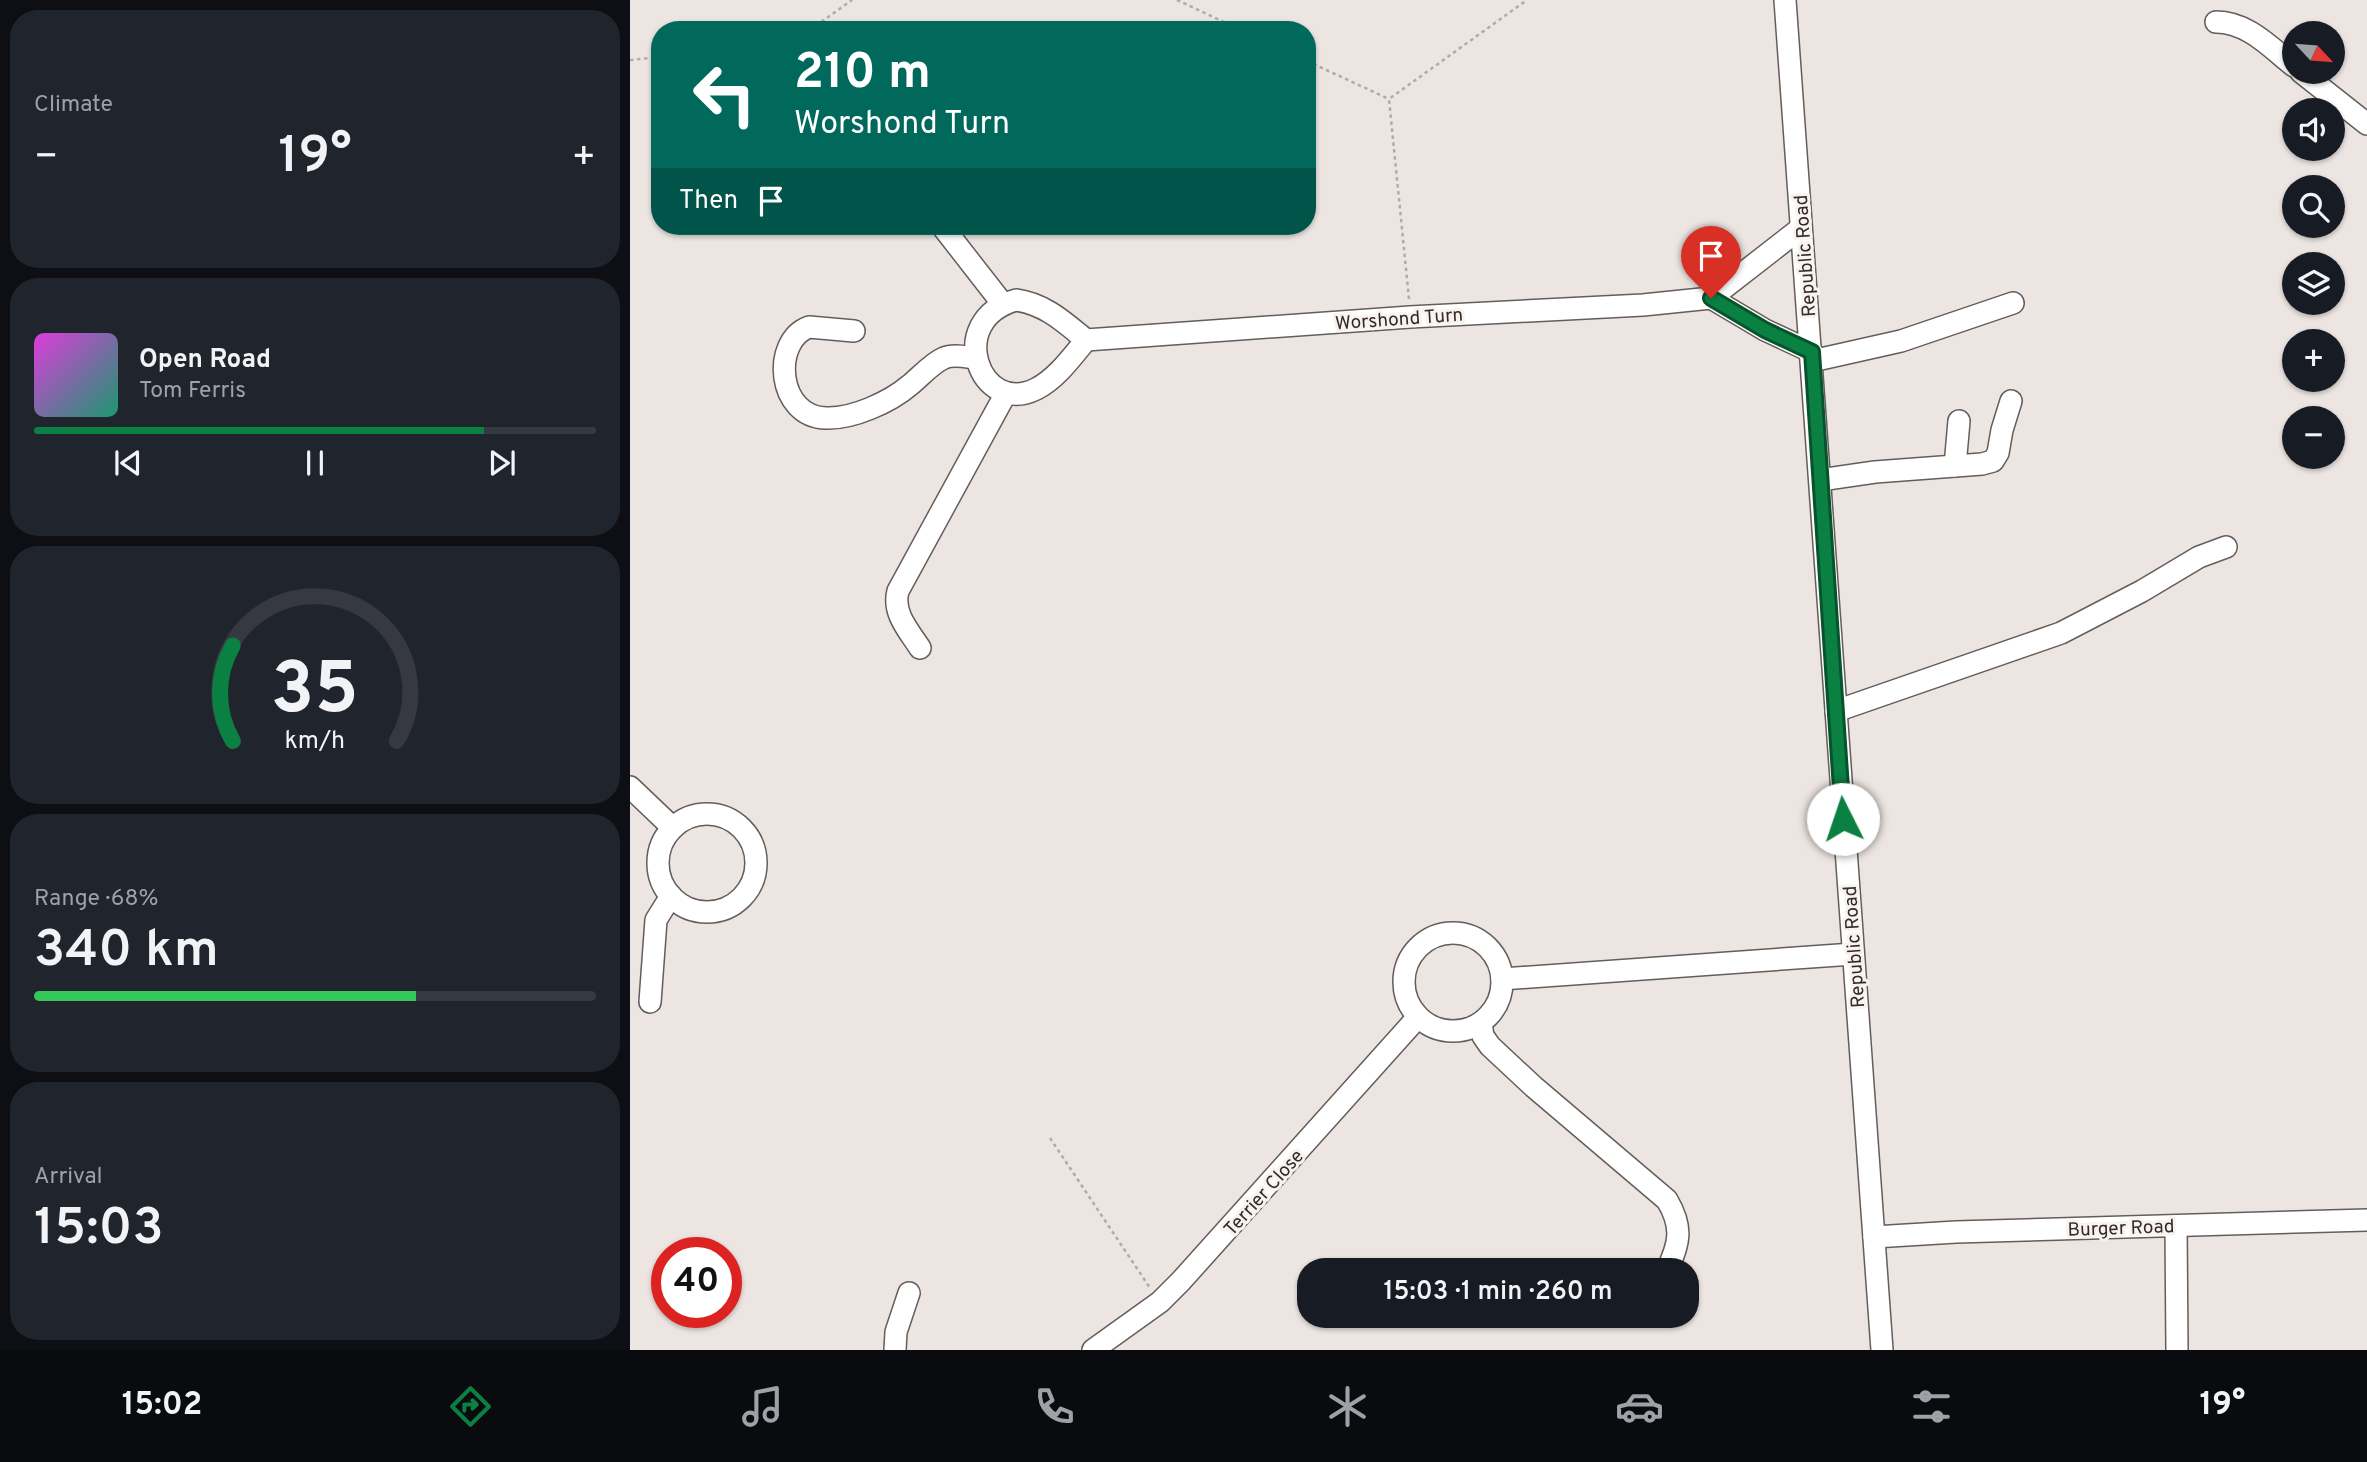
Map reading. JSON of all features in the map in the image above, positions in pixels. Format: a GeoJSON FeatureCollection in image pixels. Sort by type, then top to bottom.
{"type":"FeatureCollection","features":[{"type":"Feature","properties":{"kind":"street","name":"Republic Road"},"geometry":{"type":"LineString","coordinates":[[1785,0],[1882,1350]]}},
{"type":"Feature","properties":{"kind":"street"},"geometry":{"type":"LineString","coordinates":[[2216,22],[2230,22],[2243,27],[2282,57]]}},
{"type":"Feature","properties":{"kind":"street"},"geometry":{"type":"LineString","coordinates":[[2316,84],[2367,124]]}},
{"type":"Feature","properties":{"kind":"street"},"geometry":{"type":"LineString","coordinates":[[1801,228],[1711,298],[1812,356],[1901,341],[2013,303]]}},
{"type":"Feature","properties":{"kind":"street"},"geometry":{"type":"LineString","coordinates":[[949,235],[1002,303]]}},
{"type":"Feature","properties":{"kind":"street","name":"Worshond Turn"},"geometry":{"type":"LineString","coordinates":[[1086,340],[1410,317],[1643,305],[1711,298]]}},
{"type":"Feature","properties":{"kind":"street"},"geometry":{"type":"LineString","coordinates":[[1016,300],[1032,302],[1046,309],[1086,340],[1058,372],[1037,389],[1022,394],[1006,393],[985,378],[976,358],[975,342],[979,326],[989,313],[1002,303],[1016,300]]}},
{"type":"Feature","properties":{"kind":"street"},"geometry":{"type":"LineString","coordinates":[[854,331],[808,327],[794,337],[787,355],[785,387],[792,401],[800,408],[819,418],[828,419],[866,410],[904,391],[943,359],[953,356],[976,358]]}},
{"type":"Feature","properties":{"kind":"street"},"geometry":{"type":"LineString","coordinates":[[920,648],[899,614],[896,602],[898,591],[1006,393]]}},
{"type":"Feature","properties":{"kind":"street"},"geometry":{"type":"LineString","coordinates":[[1820,480],[1993,461],[1998,453],[2011,401]]}},
{"type":"Feature","properties":{"kind":"street"},"geometry":{"type":"LineString","coordinates":[[1955,466],[1959,421]]}},
{"type":"Feature","properties":{"kind":"street"},"geometry":{"type":"LineString","coordinates":[[1836,711],[2061,633],[2142,591],[2199,557],[2226,547]]}},
{"type":"Feature","properties":{"kind":"street"},"geometry":{"type":"LineString","coordinates":[[630,787],[673,828]]}},
{"type":"Feature","properties":{"kind":"street"},"geometry":{"type":"LineString","coordinates":[[712,814],[725,817],[747,834],[754,846],[757,860],[755,874],[750,887],[731,907],[717,912],[703,912],[677,903],[671,896],[661,880],[658,867],[662,846],[673,828],[684,820],[712,814]]}},
{"type":"Feature","properties":{"kind":"street"},"geometry":{"type":"LineString","coordinates":[[650,1002],[656,920],[671,896]]}},
{"type":"Feature","properties":{"kind":"street"},"geometry":{"type":"LineString","coordinates":[[1454,933],[1479,940],[1487,946],[1497,959],[1502,979],[1499,1002],[1493,1012],[1481,1023],[1465,1031],[1448,1032],[1432,1027],[1418,1017],[1405,994],[1405,973],[1413,954],[1433,937],[1454,933]]}},
{"type":"Feature","properties":{"kind":"street"},"geometry":{"type":"LineString","coordinates":[[1502,979],[1853,954]]}},
{"type":"Feature","properties":{"kind":"street","name":"Terrier Close"},"geometry":{"type":"LineString","coordinates":[[1093,1350],[1160,1302],[1235,1223],[1418,1017]]}},
{"type":"Feature","properties":{"kind":"street"},"geometry":{"type":"LineString","coordinates":[[1481,1023],[1483,1036],[1490,1046],[1667,1200],[1677,1220],[1679,1236],[1671,1258]]}},
{"type":"Feature","properties":{"kind":"street","name":"Burger Road"},"geometry":{"type":"LineString","coordinates":[[1874,1237],[1956,1232],[2367,1220]]}},
{"type":"Feature","properties":{"kind":"street"},"geometry":{"type":"LineString","coordinates":[[2176,1226],[2177,1350]]}},
{"type":"Feature","properties":{"kind":"street"},"geometry":{"type":"LineString","coordinates":[[895,1350],[896,1332],[909,1293]]}},
{"type":"Feature","properties":{"kind":"path"},"geometry":{"type":"LineString","coordinates":[[823,21],[852,0]]}},
{"type":"Feature","properties":{"kind":"path"},"geometry":{"type":"LineString","coordinates":[[1177,0],[1222,21]]}},
{"type":"Feature","properties":{"kind":"path"},"geometry":{"type":"LineString","coordinates":[[1389,99],[1527,0]]}},
{"type":"Feature","properties":{"kind":"path"},"geometry":{"type":"LineString","coordinates":[[630,60],[651,58]]}},
{"type":"Feature","properties":{"kind":"path"},"geometry":{"type":"LineString","coordinates":[[1316,65],[1389,99]]}},
{"type":"Feature","properties":{"kind":"path"},"geometry":{"type":"LineString","coordinates":[[1389,99],[1410,317]]}},
{"type":"Feature","properties":{"kind":"path"},"geometry":{"type":"LineString","coordinates":[[1050,1139],[1160,1302]]}},
{"type":"Feature","properties":{"kind":"route"},"geometry":{"type":"LineString","coordinates":[[1711,298],[1765,330],[1812,352],[1843,819]]}}]}
